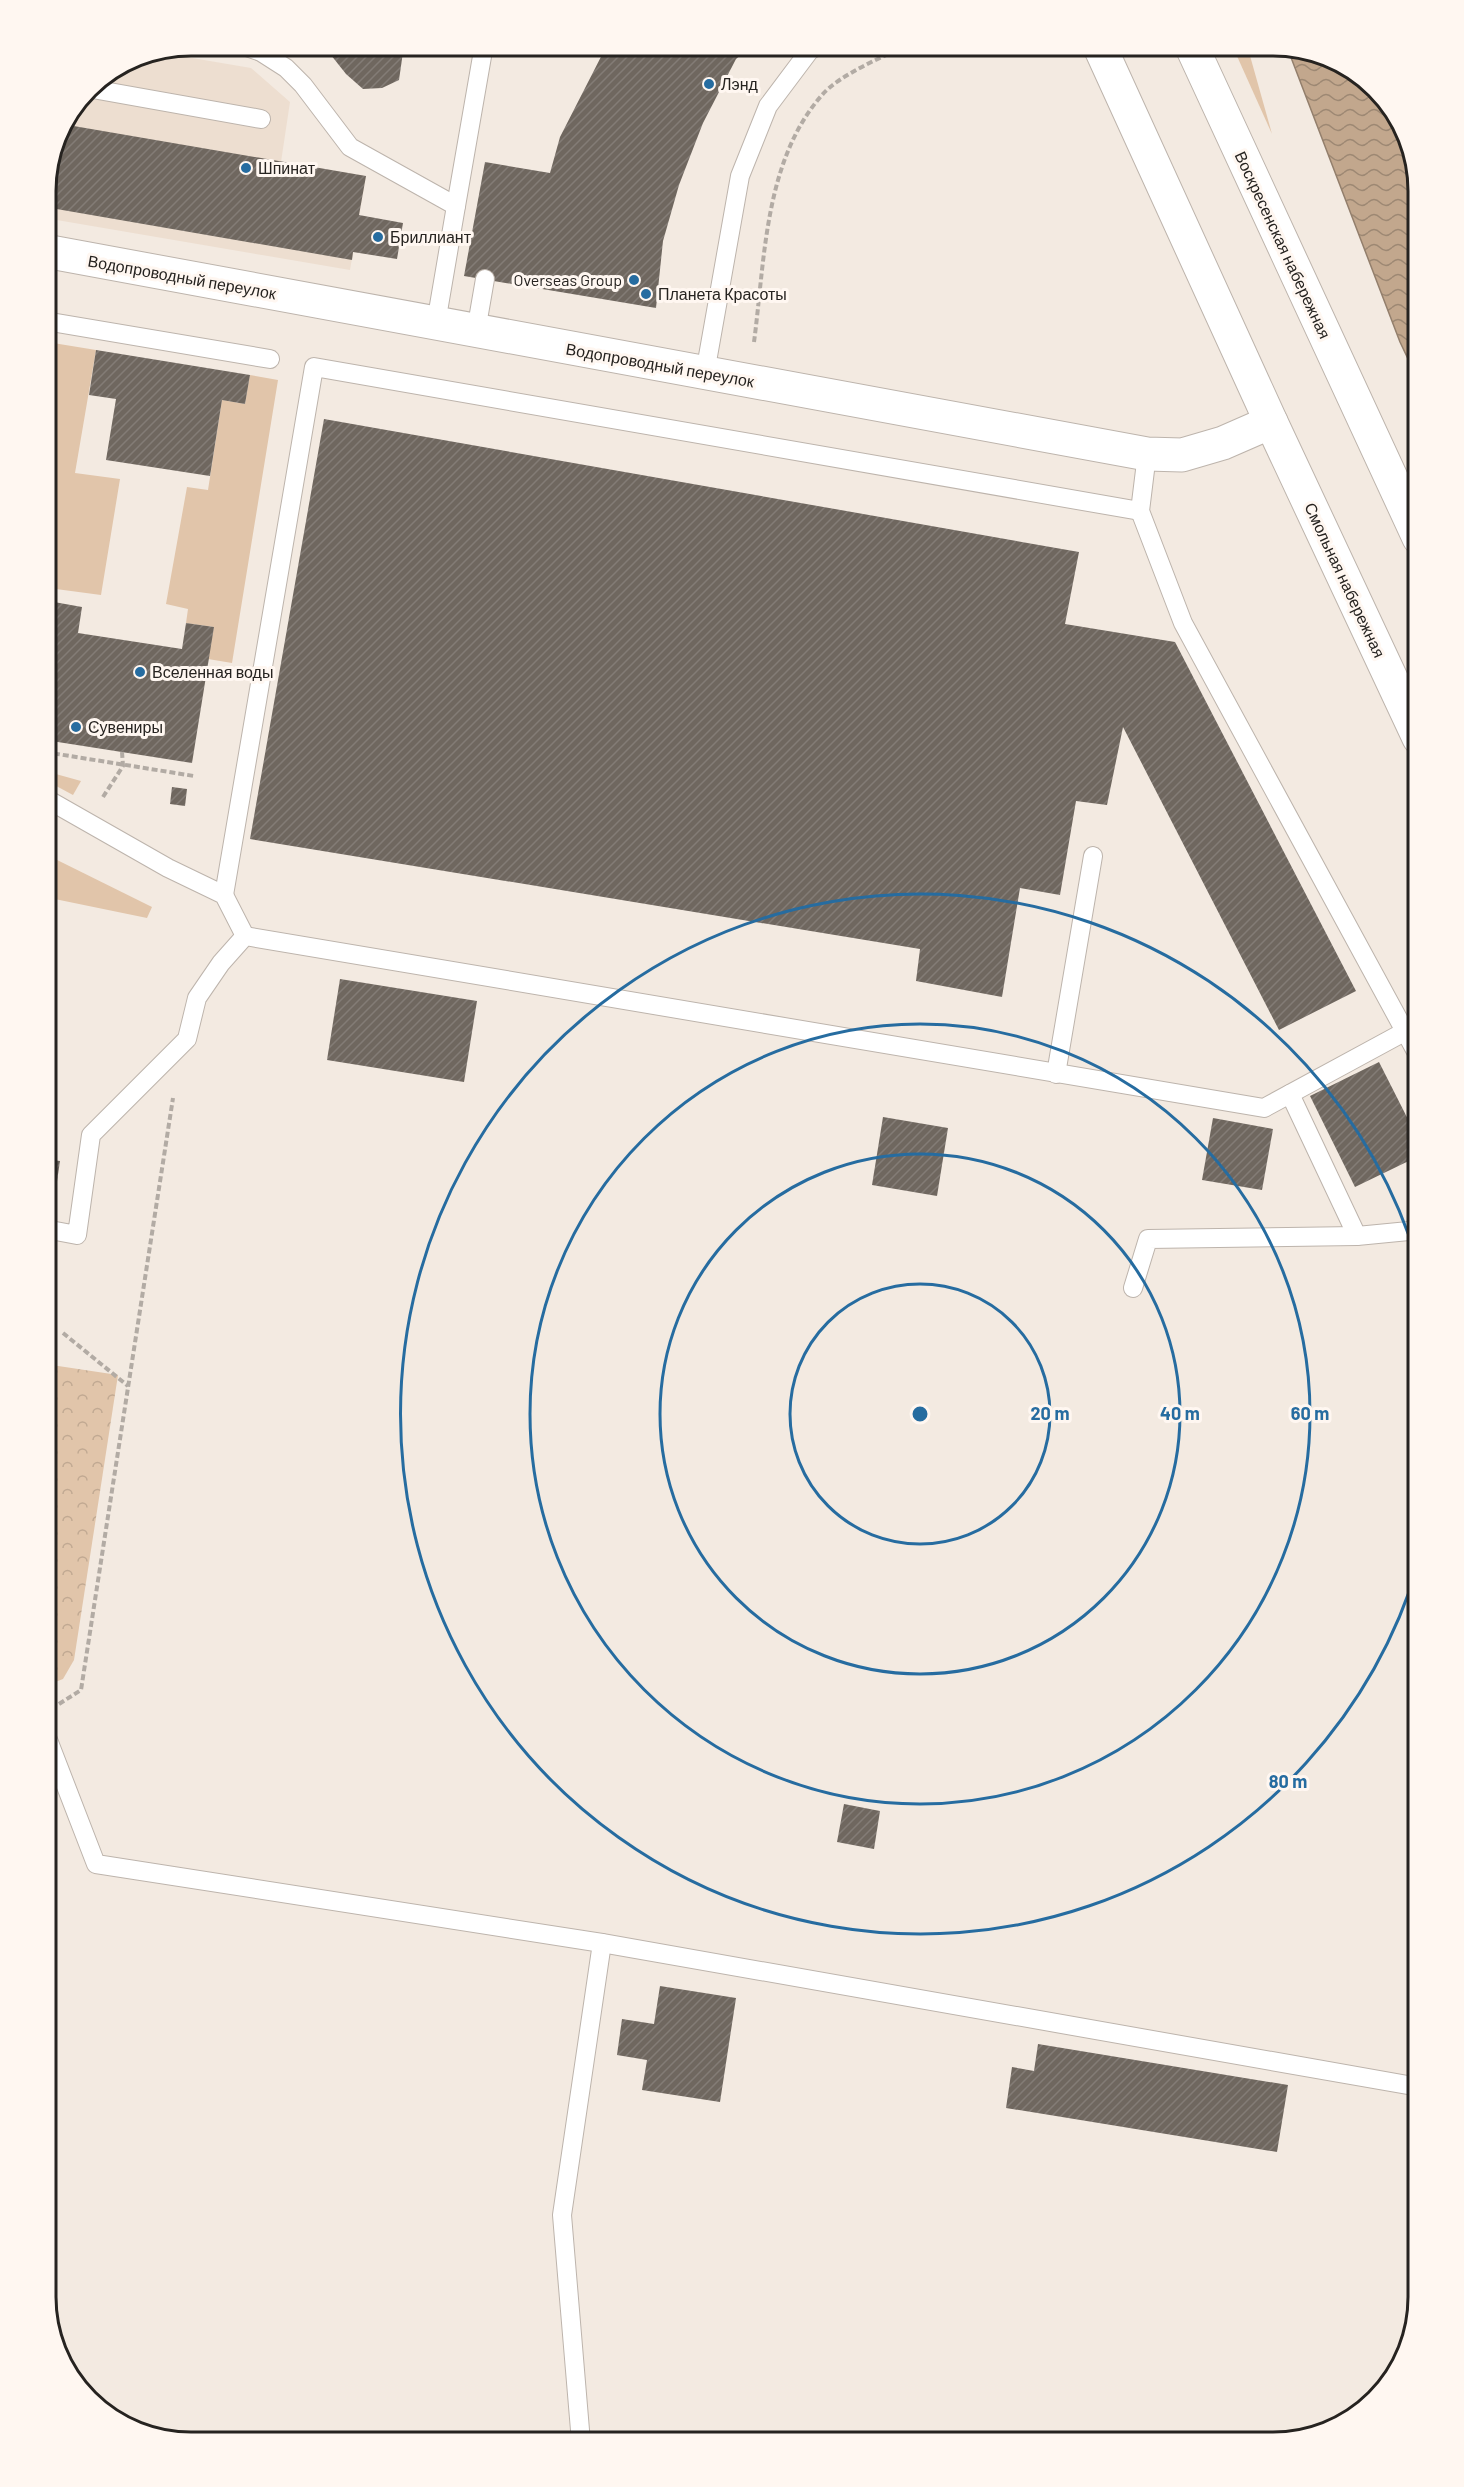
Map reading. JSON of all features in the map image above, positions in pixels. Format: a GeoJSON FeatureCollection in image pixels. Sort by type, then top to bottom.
{"type":"FeatureCollection","features":[{"type":"Feature","properties":{"kind":"main road"},"geometry":{"type":"LineString","coordinates":[[1104,56],[1271,422]]}},
{"type":"Feature","properties":{"kind":"main road","name":"Воскресенская набережная"},"geometry":{"type":"LineString","coordinates":[[1196,56],[1408,514]]}},
{"type":"Feature","properties":{"kind":"main road","name":"Водопроводный переулок"},"geometry":{"type":"LineString","coordinates":[[56,253],[1147,454],[1182,455],[1223,443],[1271,422]]}},
{"type":"Feature","properties":{"kind":"main road","name":"Смольная набережная"},"geometry":{"type":"LineString","coordinates":[[1271,422],[1408,715]]}},
{"type":"Feature","properties":{"kind":"lane"},"geometry":{"type":"LineString","coordinates":[[267,56],[286,68],[303,86],[350,147],[456,206]]}},
{"type":"Feature","properties":{"kind":"lane"},"geometry":{"type":"LineString","coordinates":[[436,323],[482,56]]}},
{"type":"Feature","properties":{"kind":"lane"},"geometry":{"type":"LineString","coordinates":[[705,373],[740,176],[768,106],[806,56]]}},
{"type":"Feature","properties":{"kind":"lane"},"geometry":{"type":"LineString","coordinates":[[100,90],[261,119]]}},
{"type":"Feature","properties":{"kind":"lane"},"geometry":{"type":"LineString","coordinates":[[476,331],[485,279]]}},
{"type":"Feature","properties":{"kind":"lane"},"geometry":{"type":"LineString","coordinates":[[56,323],[270,359]]}},
{"type":"Feature","properties":{"kind":"lane"},"geometry":{"type":"LineString","coordinates":[[245,936],[224,895],[314,367],[1140,511]]}},
{"type":"Feature","properties":{"kind":"lane"},"geometry":{"type":"LineString","coordinates":[[1147,454],[1140,511],[1183,623],[1408,1035]]}},
{"type":"Feature","properties":{"kind":"lane"},"geometry":{"type":"LineString","coordinates":[[56,804],[168,868],[224,895]]}},
{"type":"Feature","properties":{"kind":"lane"},"geometry":{"type":"LineString","coordinates":[[1056,1074],[1093,856]]}},
{"type":"Feature","properties":{"kind":"lane"},"geometry":{"type":"LineString","coordinates":[[245,936],[1264,1108],[1406,1031]]}},
{"type":"Feature","properties":{"kind":"lane"},"geometry":{"type":"LineString","coordinates":[[56,1232],[77,1235],[91,1135],[187,1039],[197,998],[220,963],[245,936]]}},
{"type":"Feature","properties":{"kind":"lane"},"geometry":{"type":"LineString","coordinates":[[1290,1094],[1357,1236]]}},
{"type":"Feature","properties":{"kind":"lane"},"geometry":{"type":"LineString","coordinates":[[1133,1288],[1148,1239],[1357,1236],[1408,1231]]}},
{"type":"Feature","properties":{"kind":"lane"},"geometry":{"type":"LineString","coordinates":[[56,1760],[96,1864],[602,1943],[1408,2085]]}},
{"type":"Feature","properties":{"kind":"lane"},"geometry":{"type":"LineString","coordinates":[[580,2431],[562,2215],[602,1943]]}},
{"type":"Feature","properties":{"kind":"path"},"geometry":{"type":"LineString","coordinates":[[754,343],[767,242],[780,172],[793,137],[823,94],[883,56]]}},
{"type":"Feature","properties":{"kind":"path"},"geometry":{"type":"LineString","coordinates":[[106,793],[123,766],[122,752]]}},
{"type":"Feature","properties":{"kind":"path"},"geometry":{"type":"LineString","coordinates":[[56,754],[194,776]]}},
{"type":"Feature","properties":{"kind":"path"},"geometry":{"type":"LineString","coordinates":[[56,1705],[81,1690],[173,1102],[187,1039]]}},
{"type":"Feature","properties":{"kind":"path"},"geometry":{"type":"LineString","coordinates":[[63,1334],[128,1386]]}},
{"type":"Feature","properties":{"kind":"shaded area"},"geometry":{"type":"Polygon","coordinates":[[[181,56],[251,68],[290,102],[281,162],[366,176],[350,270],[56,220],[57,173],[69,131],[89,102],[102,89],[131,69],[156,60],[181,56]]]}},
{"type":"Feature","properties":{"kind":"green space"},"geometry":{"type":"Polygon","coordinates":[[[1237,56],[1250,56],[1272,134],[1237,56]]]}},
{"type":"Feature","properties":{"kind":"green space"},"geometry":{"type":"Polygon","coordinates":[[[56,343],[96,350],[75,473],[120,479],[101,595],[56,589],[56,343]]]}},
{"type":"Feature","properties":{"kind":"green space"},"geometry":{"type":"Polygon","coordinates":[[[250,375],[278,380],[232,663],[208,659],[214,627],[186,623],[188,609],[166,604],[187,487],[208,490],[222,400],[245,404],[250,375]]]}},
{"type":"Feature","properties":{"kind":"green space"},"geometry":{"type":"Polygon","coordinates":[[[56,774],[81,781],[73,795],[56,786],[56,774]]]}},
{"type":"Feature","properties":{"kind":"green space"},"geometry":{"type":"Polygon","coordinates":[[[56,859],[152,907],[147,918],[56,899],[56,859]]]}},
{"type":"Feature","properties":{"kind":"green space"},"geometry":{"type":"Polygon","coordinates":[[[56,1366],[118,1375],[74,1660],[63,1679],[56,1682],[56,1366]]]}},
{"type":"Feature","properties":{"kind":"water"},"geometry":{"type":"Polygon","coordinates":[[[1291,57],[1317,63],[1348,78],[1375,102],[1395,131],[1407,173],[1408,359],[1291,57]]]}},
{"type":"Feature","properties":{"kind":"building"},"geometry":{"type":"Polygon","coordinates":[[[332,56],[402,56],[399,80],[382,88],[363,89],[346,74],[332,56]]]}},
{"type":"Feature","properties":{"kind":"building"},"geometry":{"type":"Polygon","coordinates":[[[601,56],[739,56],[703,123],[679,185],[663,241],[656,308],[464,276],[485,162],[550,173],[560,137],[601,56]]]}},
{"type":"Feature","properties":{"kind":"building"},"geometry":{"type":"Polygon","coordinates":[[[72,126],[366,176],[359,215],[403,223],[397,259],[353,252],[352,260],[56,209],[57,173],[69,131],[72,126]]]}},
{"type":"Feature","properties":{"kind":"building"},"geometry":{"type":"Polygon","coordinates":[[[96,350],[250,375],[245,404],[222,400],[210,476],[106,460],[116,399],[89,395],[96,350]]]}},
{"type":"Feature","properties":{"kind":"building"},"geometry":{"type":"Polygon","coordinates":[[[324,419],[1079,552],[1065,624],[1175,642],[1356,991],[1279,1030],[1123,727],[1107,805],[1076,801],[1060,895],[1020,888],[1002,997],[916,981],[920,949],[250,839],[324,419]]]}},
{"type":"Feature","properties":{"kind":"building"},"geometry":{"type":"Polygon","coordinates":[[[56,602],[82,607],[78,633],[182,649],[186,623],[214,627],[192,763],[56,742],[56,602]]]}},
{"type":"Feature","properties":{"kind":"building"},"geometry":{"type":"Polygon","coordinates":[[[172,787],[187,789],[185,806],[170,804],[172,787]]]}},
{"type":"Feature","properties":{"kind":"building"},"geometry":{"type":"Polygon","coordinates":[[[340,979],[477,1001],[464,1082],[327,1060],[340,979]]]}},
{"type":"Feature","properties":{"kind":"building"},"geometry":{"type":"Polygon","coordinates":[[[1379,1062],[1408,1119],[1408,1161],[1355,1187],[1310,1096],[1379,1062]]]}},
{"type":"Feature","properties":{"kind":"building"},"geometry":{"type":"Polygon","coordinates":[[[883,1117],[948,1128],[937,1196],[872,1185],[883,1117]]]}},
{"type":"Feature","properties":{"kind":"building"},"geometry":{"type":"Polygon","coordinates":[[[1213,1118],[1273,1129],[1262,1190],[1202,1180],[1213,1118]]]}},
{"type":"Feature","properties":{"kind":"building"},"geometry":{"type":"Polygon","coordinates":[[[56,1160],[60,1161],[56,1188],[56,1160]]]}},
{"type":"Feature","properties":{"kind":"building"},"geometry":{"type":"Polygon","coordinates":[[[844,1804],[880,1811],[874,1849],[837,1842],[844,1804]]]}},
{"type":"Feature","properties":{"kind":"building"},"geometry":{"type":"Polygon","coordinates":[[[660,1986],[736,1998],[720,2102],[642,2090],[647,2060],[617,2055],[622,2019],[654,2024],[660,1986]]]}},
{"type":"Feature","properties":{"kind":"building"},"geometry":{"type":"Polygon","coordinates":[[[1038,2044],[1288,2085],[1277,2152],[1006,2108],[1012,2067],[1034,2071],[1038,2044]]]}},
{"type":"Feature","properties":{"kind":"place","name":"Лэнд"},"geometry":{"type":"Point","coordinates":[709,84]}},
{"type":"Feature","properties":{"kind":"place","name":"Шпинат"},"geometry":{"type":"Point","coordinates":[246,168]}},
{"type":"Feature","properties":{"kind":"place","name":"Бриллиант"},"geometry":{"type":"Point","coordinates":[378,237]}},
{"type":"Feature","properties":{"kind":"place","name":"Overseas Group"},"geometry":{"type":"Point","coordinates":[634,280]}},
{"type":"Feature","properties":{"kind":"place","name":"Планета Красоты"},"geometry":{"type":"Point","coordinates":[646,294]}},
{"type":"Feature","properties":{"kind":"place","name":"Вселенная воды"},"geometry":{"type":"Point","coordinates":[140,672]}},
{"type":"Feature","properties":{"kind":"place","name":"Сувениры"},"geometry":{"type":"Point","coordinates":[76,727]}}]}
